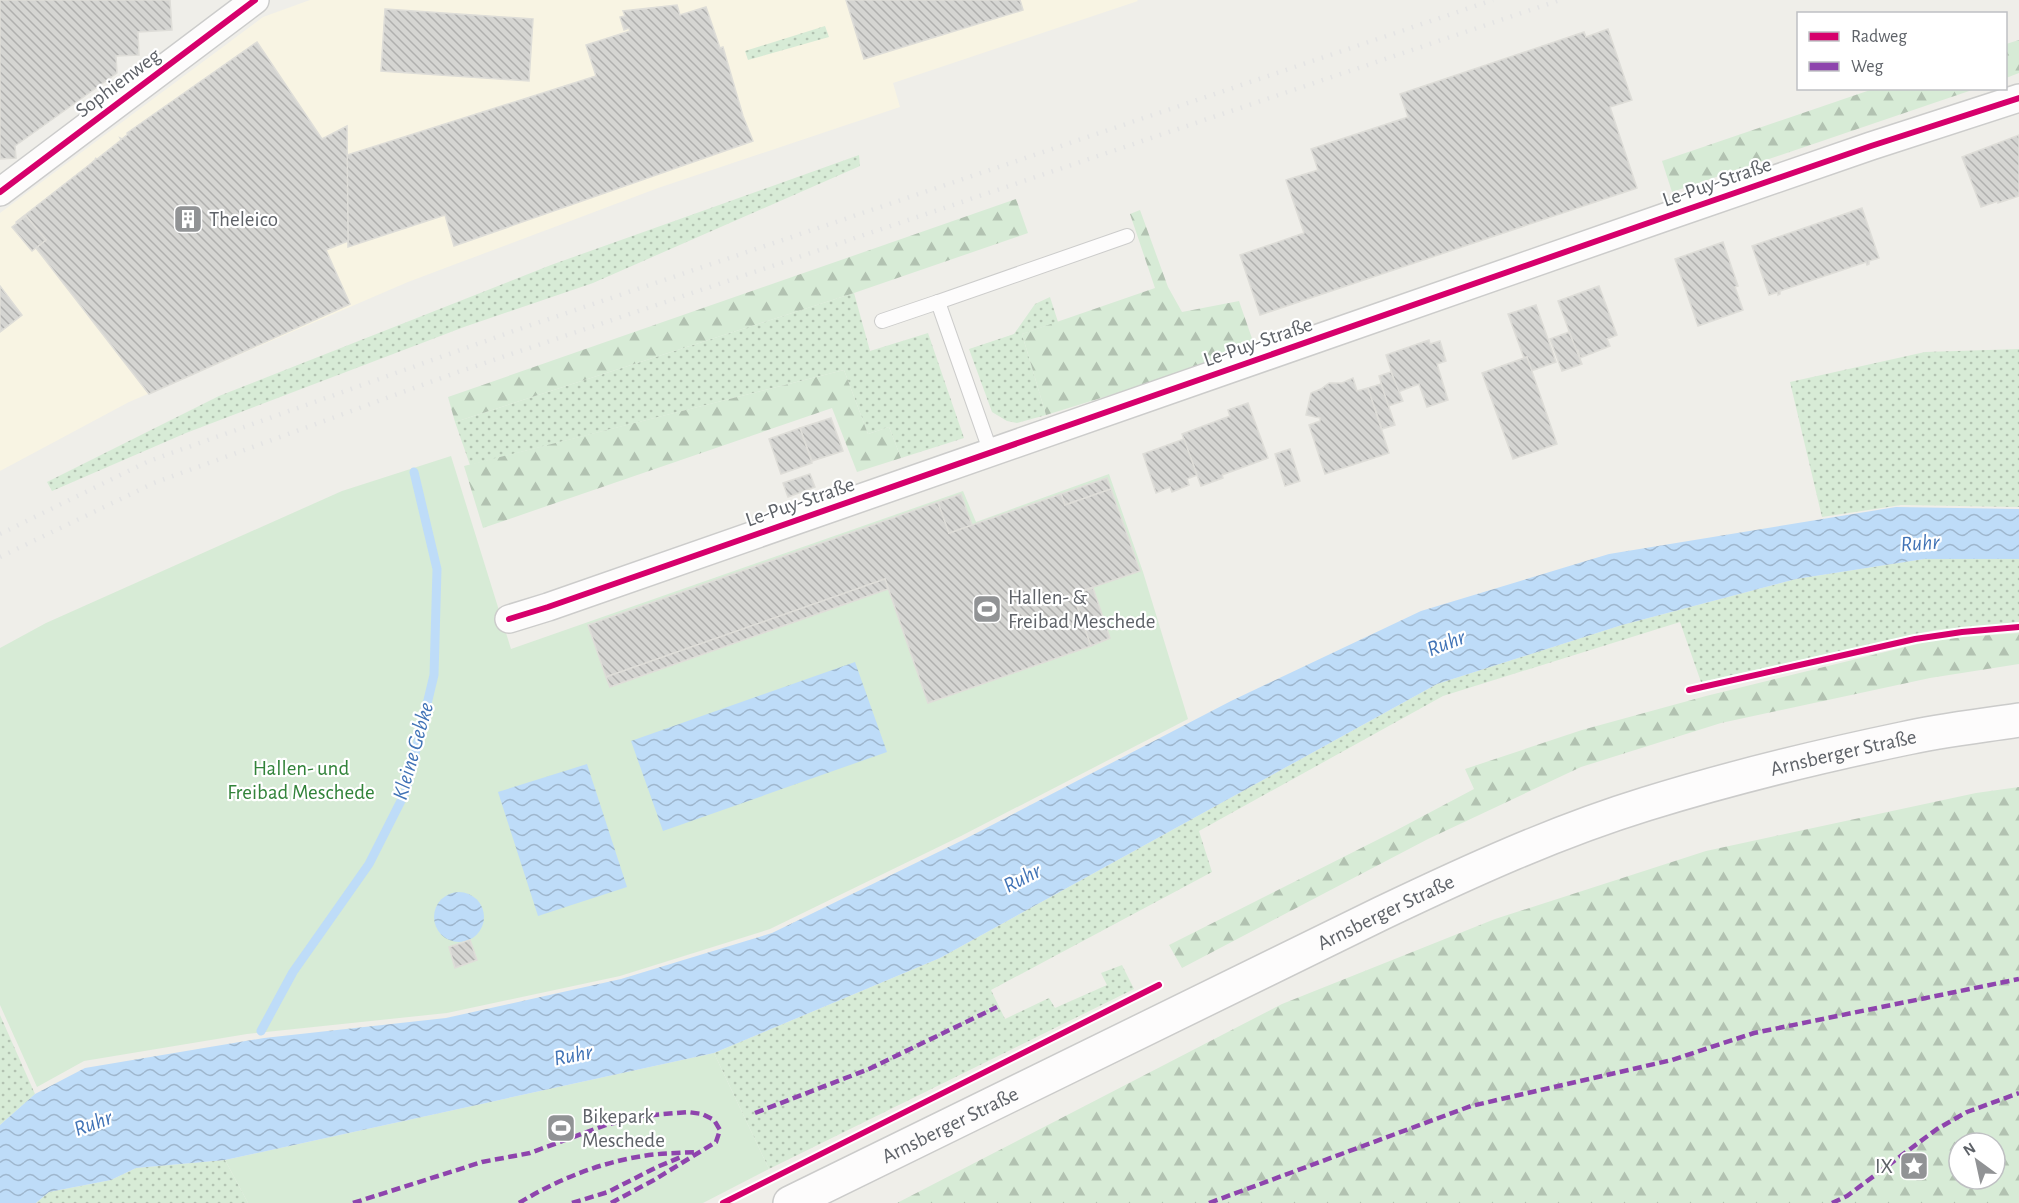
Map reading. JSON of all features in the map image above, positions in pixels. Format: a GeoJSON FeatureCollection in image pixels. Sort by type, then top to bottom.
{"type":"FeatureCollection","features":[{"type":"Feature","properties":{"kind":"main road","name":"Arnsberger Straße"},"geometry":{"type":"LineString","coordinates":[[790,1203],[1361,922],[1444,883],[1552,837],[1646,804],[1758,773],[1904,738],[2019,720]]}},
{"type":"Feature","properties":{"kind":"street","name":"Sophienweg"},"geometry":{"type":"LineString","coordinates":[[0,192],[255,0]]}},
{"type":"Feature","properties":{"kind":"street","name":"Le-Puy-Straße"},"geometry":{"type":"LineString","coordinates":[[509,619],[548,608],[1871,146],[2019,98]]}},
{"type":"Feature","properties":{"kind":"lane"},"geometry":{"type":"LineString","coordinates":[[882,321],[1127,236]]}},
{"type":"Feature","properties":{"kind":"lane"},"geometry":{"type":"LineString","coordinates":[[938,302],[992,453]]}},
{"type":"Feature","properties":{"kind":"shaded area"},"geometry":{"type":"Polygon","coordinates":[[[310,0],[1138,1],[893,83],[900,107],[658,188],[408,282],[129,402],[0,471],[0,213],[263,17],[310,0]]]}},
{"type":"Feature","properties":{"kind":"green space"},"geometry":{"type":"Polygon","coordinates":[[[825,26],[829,37],[748,60],[745,51],[825,26]]]}},
{"type":"Feature","properties":{"kind":"green space"},"geometry":{"type":"Polygon","coordinates":[[[2019,40],[2019,73],[2007,78],[2007,44],[2019,40]]]}},
{"type":"Feature","properties":{"kind":"green space"},"geometry":{"type":"Polygon","coordinates":[[[1870,90],[1972,90],[1672,192],[1662,161],[1870,90]]]}},
{"type":"Feature","properties":{"kind":"green space"},"geometry":{"type":"Polygon","coordinates":[[[859,155],[860,166],[593,283],[464,327],[186,433],[52,491],[47,482],[219,396],[551,265],[859,155]]]}},
{"type":"Feature","properties":{"kind":"green space"},"geometry":{"type":"Polygon","coordinates":[[[1016,199],[1028,233],[854,293],[455,422],[448,397],[1016,199]]]}},
{"type":"Feature","properties":{"kind":"green space"},"geometry":{"type":"Polygon","coordinates":[[[1140,210],[1168,287],[1182,312],[1239,301],[1256,350],[1046,415],[1022,334],[1155,288],[1130,214],[1140,210]]]}},
{"type":"Feature","properties":{"kind":"green space"},"geometry":{"type":"Polygon","coordinates":[[[854,293],[870,351],[928,333],[964,438],[901,458],[889,427],[868,434],[844,370],[470,465],[455,422],[854,293]]]}},
{"type":"Feature","properties":{"kind":"green space"},"geometry":{"type":"Polygon","coordinates":[[[1050,297],[1058,322],[1022,334],[1046,415],[1017,423],[1007,421],[992,412],[969,349],[1014,334],[1035,304],[1050,297]]]}},
{"type":"Feature","properties":{"kind":"green space"},"geometry":{"type":"Polygon","coordinates":[[[2019,349],[2019,507],[1901,505],[1822,517],[1790,382],[1925,352],[2019,349]]]}},
{"type":"Feature","properties":{"kind":"green space"},"geometry":{"type":"Polygon","coordinates":[[[844,370],[868,434],[889,427],[901,458],[857,472],[832,408],[483,528],[464,466],[844,370]]]}},
{"type":"Feature","properties":{"kind":"green space","name":"Hallen- und Freibad Meschede"},"geometry":{"type":"Polygon","coordinates":[[[451,456],[511,649],[963,491],[976,522],[1109,474],[1143,572],[1188,719],[961,836],[770,929],[620,976],[447,1013],[247,1034],[84,1061],[37,1087],[0,1005],[0,648],[46,623],[342,491],[451,456]]]}},
{"type":"Feature","properties":{"kind":"green space"},"geometry":{"type":"Polygon","coordinates":[[[1924,559],[2019,559],[2019,623],[1935,630],[1701,682],[1680,622],[1443,696],[1199,831],[1212,872],[991,990],[1005,1019],[1049,998],[1055,1008],[1107,985],[1101,973],[1122,965],[1134,989],[769,1169],[714,1053],[940,958],[1437,684],[1622,625],[1796,579],[1924,559]]]}},
{"type":"Feature","properties":{"kind":"green space"},"geometry":{"type":"Polygon","coordinates":[[[2019,633],[2019,664],[1930,678],[1721,723],[1581,767],[1428,839],[1182,968],[1169,945],[1474,789],[1465,769],[1582,730],[1706,696],[1938,639],[2019,633]]]}},
{"type":"Feature","properties":{"kind":"green space"},"geometry":{"type":"Polygon","coordinates":[[[2019,787],[2019,1203],[897,1203],[1282,1004],[1495,919],[1706,851],[1976,793],[2019,787]]]}},
{"type":"Feature","properties":{"kind":"green space"},"geometry":{"type":"Polygon","coordinates":[[[0,1015],[35,1094],[0,1125],[0,1015]]]}},
{"type":"Feature","properties":{"kind":"green space","name":"Bikepark Meschede"},"geometry":{"type":"Polygon","coordinates":[[[714,1053],[769,1169],[703,1203],[248,1203],[225,1160],[714,1053]]]}},
{"type":"Feature","properties":{"kind":"green space"},"geometry":{"type":"Polygon","coordinates":[[[225,1160],[248,1203],[36,1203],[49,1192],[111,1180],[136,1168],[225,1160]]]}},
{"type":"Feature","properties":{"kind":"water","name":"Ruhr"},"geometry":{"type":"Polygon","coordinates":[[[1896,507],[2019,509],[2019,559],[1924,559],[1796,579],[1622,625],[1437,684],[940,958],[714,1053],[225,1160],[136,1168],[111,1180],[49,1192],[36,1203],[0,1203],[0,1125],[35,1094],[85,1068],[264,1038],[446,1018],[621,979],[772,933],[965,839],[1231,701],[1421,611],[1609,554],[1896,507]]]}},
{"type":"Feature","properties":{"kind":"water"},"geometry":{"type":"Polygon","coordinates":[[[855,662],[887,752],[663,831],[631,741],[855,662]]]}},
{"type":"Feature","properties":{"kind":"water"},"geometry":{"type":"Polygon","coordinates":[[[587,764],[627,887],[538,916],[498,792],[587,764]]]}},
{"type":"Feature","properties":{"kind":"water"},"geometry":{"type":"Polygon","coordinates":[[[454,892],[464,892],[477,899],[484,912],[484,922],[477,935],[464,942],[454,942],[445,938],[438,931],[434,922],[434,912],[438,903],[445,896],[454,892]]]}},
{"type":"Feature","properties":{"kind":"building"},"geometry":{"type":"Polygon","coordinates":[[[0,0],[170,0],[172,30],[138,32],[139,55],[116,56],[117,73],[15,146],[16,158],[0,159],[0,0]]]}},
{"type":"Feature","properties":{"kind":"building"},"geometry":{"type":"Polygon","coordinates":[[[846,0],[1020,0],[1023,10],[864,59],[846,0]]]}},
{"type":"Feature","properties":{"kind":"building"},"geometry":{"type":"Polygon","coordinates":[[[677,5],[680,15],[706,7],[720,48],[723,47],[743,116],[753,141],[454,246],[445,215],[348,247],[347,155],[596,76],[586,45],[630,31],[629,28],[624,30],[620,17],[625,16],[623,11],[677,5]]]}},
{"type":"Feature","properties":{"kind":"building"},"geometry":{"type":"Polygon","coordinates":[[[385,9],[533,19],[529,81],[381,71],[385,9]]]}},
{"type":"Feature","properties":{"kind":"building"},"geometry":{"type":"Polygon","coordinates":[[[1608,29],[1632,100],[1610,107],[1637,188],[1260,315],[1240,255],[1304,233],[1286,180],[1318,170],[1311,149],[1408,117],[1400,94],[1584,32],[1586,37],[1608,29]]]}},
{"type":"Feature","properties":{"kind":"building","name":"Theleico"},"geometry":{"type":"Polygon","coordinates":[[[257,42],[322,139],[347,126],[348,241],[326,250],[350,304],[149,394],[36,248],[46,240],[26,216],[16,222],[95,158],[97,159],[121,140],[120,138],[122,139],[127,133],[257,42]]]}},
{"type":"Feature","properties":{"kind":"building"},"geometry":{"type":"Polygon","coordinates":[[[2019,135],[2019,196],[1981,207],[1962,157],[2019,135]]]}},
{"type":"Feature","properties":{"kind":"building"},"geometry":{"type":"Polygon","coordinates":[[[1862,208],[1879,258],[1869,261],[1867,265],[1866,262],[1780,291],[1778,295],[1778,292],[1769,295],[1752,246],[1862,208]]]}},
{"type":"Feature","properties":{"kind":"building"},"geometry":{"type":"Polygon","coordinates":[[[26,216],[46,240],[32,251],[12,227],[26,216]]]}},
{"type":"Feature","properties":{"kind":"building"},"geometry":{"type":"Polygon","coordinates":[[[1723,242],[1738,286],[1735,287],[1743,310],[1698,326],[1675,259],[1723,242]]]}},
{"type":"Feature","properties":{"kind":"building"},"geometry":{"type":"Polygon","coordinates":[[[0,286],[22,315],[0,332],[0,286]]]}},
{"type":"Feature","properties":{"kind":"building"},"geometry":{"type":"Polygon","coordinates":[[[1599,286],[1617,335],[1607,339],[1610,346],[1580,358],[1558,301],[1599,286]]]}},
{"type":"Feature","properties":{"kind":"building"},"geometry":{"type":"Polygon","coordinates":[[[1536,305],[1556,362],[1531,371],[1508,314],[1536,305]]]}},
{"type":"Feature","properties":{"kind":"building"},"geometry":{"type":"Polygon","coordinates":[[[1569,332],[1582,364],[1562,371],[1550,339],[1569,332]]]}},
{"type":"Feature","properties":{"kind":"building"},"geometry":{"type":"Polygon","coordinates":[[[1429,340],[1430,344],[1440,341],[1446,361],[1437,364],[1448,400],[1427,407],[1419,384],[1398,392],[1386,355],[1429,340]]]}},
{"type":"Feature","properties":{"kind":"building"},"geometry":{"type":"Polygon","coordinates":[[[1527,357],[1557,444],[1513,459],[1482,373],[1527,357]]]}},
{"type":"Feature","properties":{"kind":"building"},"geometry":{"type":"Polygon","coordinates":[[[1391,372],[1403,401],[1388,406],[1379,376],[1391,372]]]}},
{"type":"Feature","properties":{"kind":"building"},"geometry":{"type":"Polygon","coordinates":[[[1353,378],[1357,391],[1368,388],[1389,453],[1325,474],[1309,425],[1320,421],[1320,418],[1306,415],[1311,393],[1329,383],[1342,383],[1353,378]]]}},
{"type":"Feature","properties":{"kind":"building"},"geometry":{"type":"Polygon","coordinates":[[[1381,384],[1395,425],[1382,429],[1368,388],[1381,384]]]}},
{"type":"Feature","properties":{"kind":"building"},"geometry":{"type":"Polygon","coordinates":[[[1248,403],[1268,458],[1222,475],[1223,478],[1201,486],[1182,434],[1230,416],[1228,410],[1248,403]]]}},
{"type":"Feature","properties":{"kind":"building"},"geometry":{"type":"Polygon","coordinates":[[[831,418],[843,451],[812,461],[800,428],[831,418]]]}},
{"type":"Feature","properties":{"kind":"building"},"geometry":{"type":"Polygon","coordinates":[[[800,428],[812,463],[781,474],[769,439],[800,428]]]}},
{"type":"Feature","properties":{"kind":"building"},"geometry":{"type":"Polygon","coordinates":[[[1184,439],[1197,475],[1187,479],[1189,485],[1172,492],[1170,487],[1156,493],[1143,454],[1184,439]]]}},
{"type":"Feature","properties":{"kind":"building"},"geometry":{"type":"Polygon","coordinates":[[[1290,449],[1300,481],[1285,486],[1275,454],[1290,449]]]}},
{"type":"Feature","properties":{"kind":"building"},"geometry":{"type":"Polygon","coordinates":[[[810,474],[815,487],[788,497],[783,483],[810,474]]]}},
{"type":"Feature","properties":{"kind":"building"},"geometry":{"type":"Polygon","coordinates":[[[1107,478],[1111,489],[1065,505],[1061,494],[1107,478]]]}},
{"type":"Feature","properties":{"kind":"building","name":"Hallen- & Freibad Meschede"},"geometry":{"type":"Polygon","coordinates":[[[1111,489],[1140,571],[1073,594],[1091,646],[928,703],[885,579],[606,677],[588,625],[938,502],[949,533],[1061,494],[1065,505],[1111,489]]]}},
{"type":"Feature","properties":{"kind":"building"},"geometry":{"type":"Polygon","coordinates":[[[961,494],[972,525],[949,533],[938,502],[961,494]]]}},
{"type":"Feature","properties":{"kind":"building"},"geometry":{"type":"Polygon","coordinates":[[[885,579],[888,589],[610,687],[606,677],[885,579]]]}},
{"type":"Feature","properties":{"kind":"building"},"geometry":{"type":"Polygon","coordinates":[[[1093,588],[1110,638],[1091,646],[1073,594],[1093,588]]]}},
{"type":"Feature","properties":{"kind":"building"},"geometry":{"type":"Polygon","coordinates":[[[470,940],[477,960],[455,968],[449,947],[470,940]]]}},
{"type":"Feature","properties":{"kind":"waterway","name":"Kleine Gebke"},"geometry":{"type":"LineString","coordinates":[[261,1031],[293,972],[369,864],[406,791],[434,675],[437,569],[414,472]]}},
{"type":"Feature","properties":{"kind":"railway"},"geometry":{"type":"LineString","coordinates":[[0,534],[149,461],[525,327],[1493,0]]}},
{"type":"Feature","properties":{"kind":"railway"},"geometry":{"type":"LineString","coordinates":[[0,557],[154,483],[458,372],[1560,0]]}},
{"type":"Feature","properties":{"kind":"marked path"},"geometry":{"type":"LineString","coordinates":[[1209,1203],[1471,1106],[1672,1060],[1754,1033],[2019,979]]}},
{"type":"Feature","properties":{"kind":"marked path"},"geometry":{"type":"LineString","coordinates":[[755,1113],[869,1069],[997,1007]]}},
{"type":"Feature","properties":{"kind":"marked path"},"geometry":{"type":"LineString","coordinates":[[1832,1203],[1847,1196],[1937,1129],[1967,1112],[2019,1093]]}},
{"type":"Feature","properties":{"kind":"marked path"},"geometry":{"type":"LineString","coordinates":[[353,1203],[482,1162],[530,1153],[606,1125],[641,1116],[688,1112],[702,1114],[714,1120],[720,1130],[716,1142],[611,1203]]}},
{"type":"Feature","properties":{"kind":"marked path"},"geometry":{"type":"LineString","coordinates":[[519,1203],[563,1180],[610,1163],[650,1155],[698,1152]]}},
{"type":"Feature","properties":{"kind":"marked path"},"geometry":{"type":"LineString","coordinates":[[572,1203],[608,1192],[681,1157]]}},
{"type":"Feature","properties":{"kind":"cycle path"},"geometry":{"type":"LineString","coordinates":[[0,192],[255,0]]}},
{"type":"Feature","properties":{"kind":"cycle path"},"geometry":{"type":"LineString","coordinates":[[509,619],[1871,146],[2019,98]]}},
{"type":"Feature","properties":{"kind":"cycle path"},"geometry":{"type":"LineString","coordinates":[[1689,690],[1915,639],[2019,627]]}},
{"type":"Feature","properties":{"kind":"cycle path"},"geometry":{"type":"LineString","coordinates":[[723,1203],[1159,985]]}},
{"type":"Feature","properties":{"kind":"place","name":"Theleico"},"geometry":{"type":"Point","coordinates":[188,219]}},
{"type":"Feature","properties":{"kind":"place","name":"Hallen- & Freibad Meschede"},"geometry":{"type":"Point","coordinates":[987,609]}},
{"type":"Feature","properties":{"kind":"place","name":"Bikepark Meschede"},"geometry":{"type":"Point","coordinates":[561,1128]}},
{"type":"Feature","properties":{"kind":"place","name":"IX"},"geometry":{"type":"Point","coordinates":[1914,1166]}}]}
